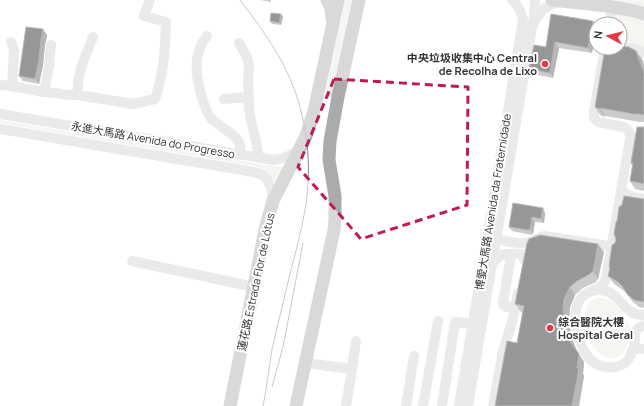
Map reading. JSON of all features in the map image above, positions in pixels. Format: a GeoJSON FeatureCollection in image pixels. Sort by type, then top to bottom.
{"type":"FeatureCollection","features":[{"type":"Feature","properties":{"kind":"main road"},"geometry":{"type":"LineString","coordinates":[[327,0],[331,8],[332,25]]}},
{"type":"Feature","properties":{"kind":"main road","name":"蓮花路 Estrada Flor de Lótus"},"geometry":{"type":"LineString","coordinates":[[230,406],[266,225],[273,201],[302,146],[314,111],[338,0]]}},
{"type":"Feature","properties":{"kind":"main road"},"geometry":{"type":"LineString","coordinates":[[558,1],[607,6],[644,14]]}},
{"type":"Feature","properties":{"kind":"main road"},"geometry":{"type":"LineString","coordinates":[[296,406],[334,230],[335,193],[329,160],[330,141],[338,97],[360,3]]}},
{"type":"Feature","properties":{"kind":"main road"},"geometry":{"type":"LineString","coordinates":[[319,91],[321,96],[329,102],[338,97]]}},
{"type":"Feature","properties":{"kind":"street"},"geometry":{"type":"LineString","coordinates":[[0,85],[67,96],[78,95],[133,104],[155,100],[164,66],[166,22],[144,16],[150,0]]}},
{"type":"Feature","properties":{"kind":"street","name":"博愛大馬路 Avenida da Fraternidade"},"geometry":{"type":"LineString","coordinates":[[459,406],[473,324],[492,264],[492,239],[523,20],[521,11],[512,0]]}},
{"type":"Feature","properties":{"kind":"street","name":"博愛大馬路 Avenida da Fraternidade"},"geometry":{"type":"LineString","coordinates":[[468,406],[483,289],[532,28],[535,0]]}},
{"type":"Feature","properties":{"kind":"street","name":"博愛大馬路 Avenida da Fraternidade"},"geometry":{"type":"LineString","coordinates":[[532,28],[536,18],[543,10],[558,1]]}},
{"type":"Feature","properties":{"kind":"street"},"geometry":{"type":"LineString","coordinates":[[607,6],[610,10],[610,16]]}},
{"type":"Feature","properties":{"kind":"street"},"geometry":{"type":"LineString","coordinates":[[207,36],[201,44],[198,57],[196,70],[198,84],[210,117],[237,139],[240,145],[241,154]]}},
{"type":"Feature","properties":{"kind":"street"},"geometry":{"type":"LineString","coordinates":[[78,95],[77,88],[79,78],[93,37]]}},
{"type":"Feature","properties":{"kind":"street"},"geometry":{"type":"LineString","coordinates":[[11,42],[14,50],[12,86]]}},
{"type":"Feature","properties":{"kind":"street"},"geometry":{"type":"LineString","coordinates":[[239,43],[247,57],[249,65],[248,97],[254,135],[258,148],[258,157]]}},
{"type":"Feature","properties":{"kind":"street"},"geometry":{"type":"LineString","coordinates":[[44,92],[51,45]]}},
{"type":"Feature","properties":{"kind":"street"},"geometry":{"type":"LineString","coordinates":[[628,48],[636,49],[644,53]]}},
{"type":"Feature","properties":{"kind":"street"},"geometry":{"type":"LineString","coordinates":[[604,56],[594,118],[598,122],[619,125],[627,129],[631,136],[613,246],[609,285],[609,292],[613,300]]}},
{"type":"Feature","properties":{"kind":"street"},"geometry":{"type":"LineString","coordinates":[[224,99],[248,97]]}},
{"type":"Feature","properties":{"kind":"street","name":"永進大馬路 Avenida do Progresso"},"geometry":{"type":"LineString","coordinates":[[0,114],[274,160],[285,158],[302,146]]}},
{"type":"Feature","properties":{"kind":"street"},"geometry":{"type":"LineString","coordinates":[[630,144],[638,128]]}},
{"type":"Feature","properties":{"kind":"street","name":"永進大馬路 Avenida do Progresso"},"geometry":{"type":"LineString","coordinates":[[0,129],[254,172],[264,176],[268,182],[272,190],[273,201]]}},
{"type":"Feature","properties":{"kind":"street"},"geometry":{"type":"LineString","coordinates":[[622,189],[627,195],[644,199]]}},
{"type":"Feature","properties":{"kind":"street"},"geometry":{"type":"LineString","coordinates":[[632,197],[627,197],[623,202],[606,278],[603,284],[582,297],[578,303],[575,318],[579,340],[587,355],[598,364],[609,367],[616,367],[627,361],[637,346],[637,329],[644,325]]}},
{"type":"Feature","properties":{"kind":"street"},"geometry":{"type":"LineString","coordinates":[[492,239],[527,244],[542,236],[548,239],[591,245],[613,246]]}},
{"type":"Feature","properties":{"kind":"street"},"geometry":{"type":"LineString","coordinates":[[521,260],[527,244]]}},
{"type":"Feature","properties":{"kind":"street"},"geometry":{"type":"LineString","coordinates":[[492,264],[497,258],[506,253],[521,260]]}},
{"type":"Feature","properties":{"kind":"street"},"geometry":{"type":"LineString","coordinates":[[505,306],[503,302],[512,255],[521,260]]}},
{"type":"Feature","properties":{"kind":"street"},"geometry":{"type":"LineString","coordinates":[[132,261],[254,288]]}},
{"type":"Feature","properties":{"kind":"street"},"geometry":{"type":"LineString","coordinates":[[493,406],[503,351],[516,308],[520,283]]}},
{"type":"Feature","properties":{"kind":"street"},"geometry":{"type":"LineString","coordinates":[[483,289],[496,303],[516,308]]}},
{"type":"Feature","properties":{"kind":"street"},"geometry":{"type":"LineString","coordinates":[[593,290],[609,292],[629,310],[639,315],[644,315]]}},
{"type":"Feature","properties":{"kind":"street"},"geometry":{"type":"LineString","coordinates":[[600,295],[613,300],[628,316],[637,346],[631,347],[628,354],[617,362],[610,363],[596,357],[591,352],[583,335],[581,326],[580,317],[587,299],[591,296],[600,295]]}},
{"type":"Feature","properties":{"kind":"street"},"geometry":{"type":"LineString","coordinates":[[623,310],[633,317],[644,319]]}},
{"type":"Feature","properties":{"kind":"street"},"geometry":{"type":"LineString","coordinates":[[423,406],[438,321]]}},
{"type":"Feature","properties":{"kind":"street"},"geometry":{"type":"LineString","coordinates":[[442,406],[456,322],[473,324]]}},
{"type":"Feature","properties":{"kind":"street"},"geometry":{"type":"LineString","coordinates":[[346,406],[356,341]]}},
{"type":"Feature","properties":{"kind":"street"},"geometry":{"type":"LineString","coordinates":[[406,406],[414,356]]}},
{"type":"Feature","properties":{"kind":"street"},"geometry":{"type":"LineString","coordinates":[[305,363],[352,369]]}},
{"type":"Feature","properties":{"kind":"highlighted area"},"geometry":{"type":"Polygon","coordinates":[[[334,79],[468,87],[467,205],[361,239],[298,167],[334,79]]]}},
{"type":"Feature","properties":{"kind":"shaded area"},"geometry":{"type":"Polygon","coordinates":[[[343,0],[353,0],[332,97],[328,98],[325,94],[343,0]]]}},
{"type":"Feature","properties":{"kind":"shaded area"},"geometry":{"type":"Polygon","coordinates":[[[644,0],[644,9],[608,1],[644,0]]]}},
{"type":"Feature","properties":{"kind":"shaded area"},"geometry":{"type":"Polygon","coordinates":[[[614,10],[644,18],[644,48],[628,45],[628,16],[613,16],[614,10]]]}},
{"type":"Feature","properties":{"kind":"shaded area"},"geometry":{"type":"Polygon","coordinates":[[[0,120],[265,165],[286,167],[277,183],[266,171],[254,166],[0,123],[0,120]]]}},
{"type":"Feature","properties":{"kind":"shaded area"},"geometry":{"type":"Polygon","coordinates":[[[598,298],[607,299],[616,305],[628,324],[628,344],[624,352],[619,356],[610,358],[602,355],[595,348],[589,338],[585,316],[587,306],[592,300],[598,298]]]}},
{"type":"Feature","properties":{"kind":"building"},"geometry":{"type":"Polygon","coordinates":[[[271,13],[281,14],[279,23],[270,21],[271,13]]]}},
{"type":"Feature","properties":{"kind":"building"},"geometry":{"type":"Polygon","coordinates":[[[551,14],[588,20],[588,48],[555,42],[550,73],[529,69],[534,45],[546,47],[551,14]]]}},
{"type":"Feature","properties":{"kind":"building"},"geometry":{"type":"Polygon","coordinates":[[[26,27],[43,29],[35,79],[19,76],[26,27]]]}},
{"type":"Feature","properties":{"kind":"building"},"geometry":{"type":"Polygon","coordinates":[[[628,47],[636,51],[644,74],[644,115],[599,109],[595,107],[604,56],[628,56],[628,47]]]}},
{"type":"Feature","properties":{"kind":"building"},"geometry":{"type":"Polygon","coordinates":[[[637,127],[644,127],[644,184],[630,181],[633,163],[631,163],[637,127]]]}},
{"type":"Feature","properties":{"kind":"building"},"geometry":{"type":"Polygon","coordinates":[[[624,196],[644,199],[644,302],[634,300],[627,294],[618,282],[608,276],[612,245],[616,240],[614,234],[619,207],[622,205],[624,196]]]}},
{"type":"Feature","properties":{"kind":"building"},"geometry":{"type":"Polygon","coordinates":[[[513,203],[543,208],[541,219],[532,217],[530,230],[509,227],[513,203]]]}},
{"type":"Feature","properties":{"kind":"building","name":"綜合醫院大樓 Hospital Geral"},"geometry":{"type":"Polygon","coordinates":[[[540,235],[598,244],[593,271],[570,287],[564,299],[563,310],[567,332],[571,343],[579,354],[577,368],[579,368],[572,406],[495,406],[507,341],[517,343],[524,306],[515,304],[527,243],[529,239],[540,235]]]}},
{"type":"Feature","properties":{"kind":"tram line"},"geometry":{"type":"LineString","coordinates":[[240,0],[272,44],[289,77],[301,112],[307,149],[308,186],[304,216],[272,349],[263,406]]}},
{"type":"Feature","properties":{"kind":"tram line"},"geometry":{"type":"LineString","coordinates":[[272,387],[283,347],[303,243]]}},
{"type":"Feature","properties":{"kind":"place","name":"中央垃圾收集中心 Central de Recolha de Lixo"},"geometry":{"type":"Point","coordinates":[545,64]}},
{"type":"Feature","properties":{"kind":"place","name":"綜合醫院大樓 Hospital Geral"},"geometry":{"type":"Point","coordinates":[550,328]}}]}
